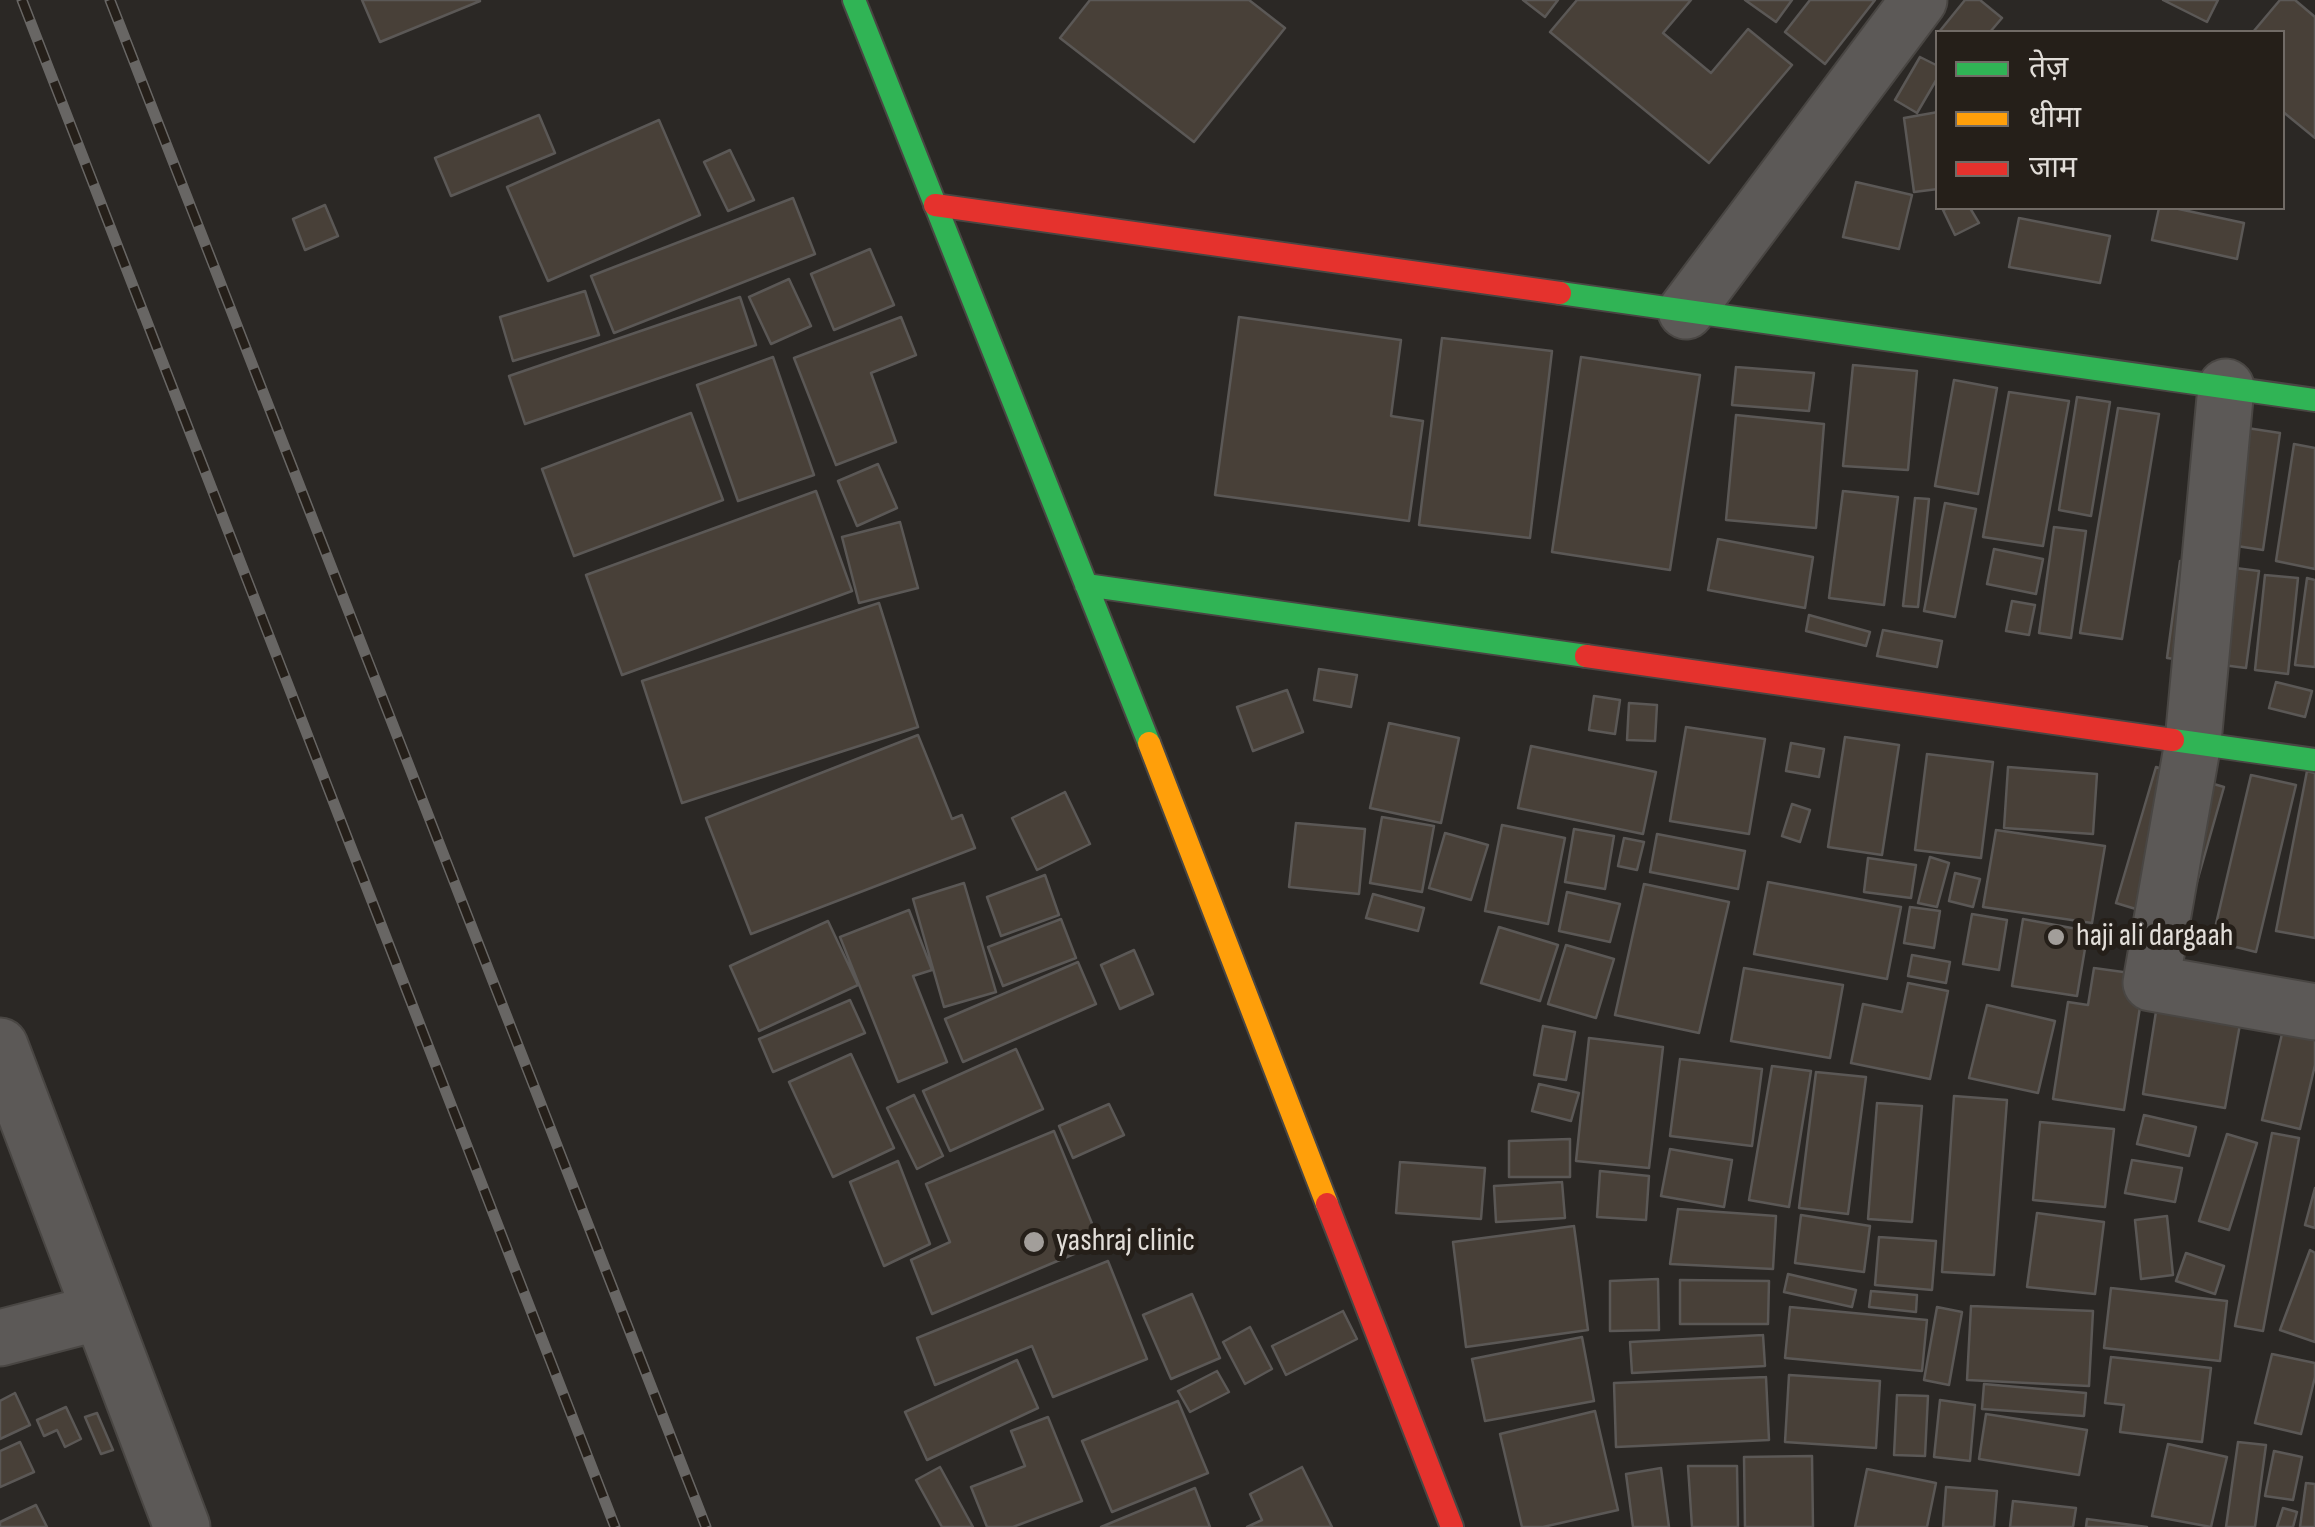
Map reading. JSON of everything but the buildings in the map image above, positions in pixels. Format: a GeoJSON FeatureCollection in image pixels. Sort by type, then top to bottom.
{"type":"FeatureCollection","features":[{"type":"Feature","properties":{"kind":"street"},"geometry":{"type":"LineString","coordinates":[[1686,310],[1920,0]]}},
{"type":"Feature","properties":{"kind":"street"},"geometry":{"type":"LineString","coordinates":[[867,8],[935,205],[1452,1527]]}},
{"type":"Feature","properties":{"kind":"street"},"geometry":{"type":"LineString","coordinates":[[935,205],[2315,400]]}},
{"type":"Feature","properties":{"kind":"street"},"geometry":{"type":"LineString","coordinates":[[2226,387],[2193,742],[2152,983],[2315,1012]]}},
{"type":"Feature","properties":{"kind":"street"},"geometry":{"type":"LineString","coordinates":[[1086,585],[2315,760]]}},
{"type":"Feature","properties":{"kind":"street"},"geometry":{"type":"LineString","coordinates":[[0,1046],[182,1527]]}},
{"type":"Feature","properties":{"kind":"street"},"geometry":{"type":"LineString","coordinates":[[0,1338],[100,1312]]}},
{"type":"Feature","properties":{"kind":"railway"},"geometry":{"type":"LineString","coordinates":[[22,0],[615,1527]]}},
{"type":"Feature","properties":{"kind":"railway"},"geometry":{"type":"LineString","coordinates":[[110,0],[706,1527]]}},
{"type":"Feature","properties":{"kind":"traffic: fast"},"geometry":{"type":"LineString","coordinates":[[854,0],[1149,743]]}},
{"type":"Feature","properties":{"kind":"traffic: fast"},"geometry":{"type":"LineString","coordinates":[[1560,293],[2315,400]]}},
{"type":"Feature","properties":{"kind":"traffic: fast"},"geometry":{"type":"LineString","coordinates":[[1086,585],[1586,656]]}},
{"type":"Feature","properties":{"kind":"traffic: fast"},"geometry":{"type":"LineString","coordinates":[[2173,740],[2315,760]]}},
{"type":"Feature","properties":{"kind":"traffic: slow"},"geometry":{"type":"LineString","coordinates":[[1149,743],[1327,1204]]}},
{"type":"Feature","properties":{"kind":"traffic: jam"},"geometry":{"type":"LineString","coordinates":[[935,205],[1560,293]]}},
{"type":"Feature","properties":{"kind":"traffic: jam"},"geometry":{"type":"LineString","coordinates":[[1586,656],[2173,740]]}},
{"type":"Feature","properties":{"kind":"traffic: jam"},"geometry":{"type":"LineString","coordinates":[[1327,1204],[1452,1527]]}},
{"type":"Feature","properties":{"kind":"place","name":"haji ali dargaah"},"geometry":{"type":"Point","coordinates":[2056,937]}},
{"type":"Feature","properties":{"kind":"place","name":"yashraj clinic"},"geometry":{"type":"Point","coordinates":[1034,1242]}}]}
